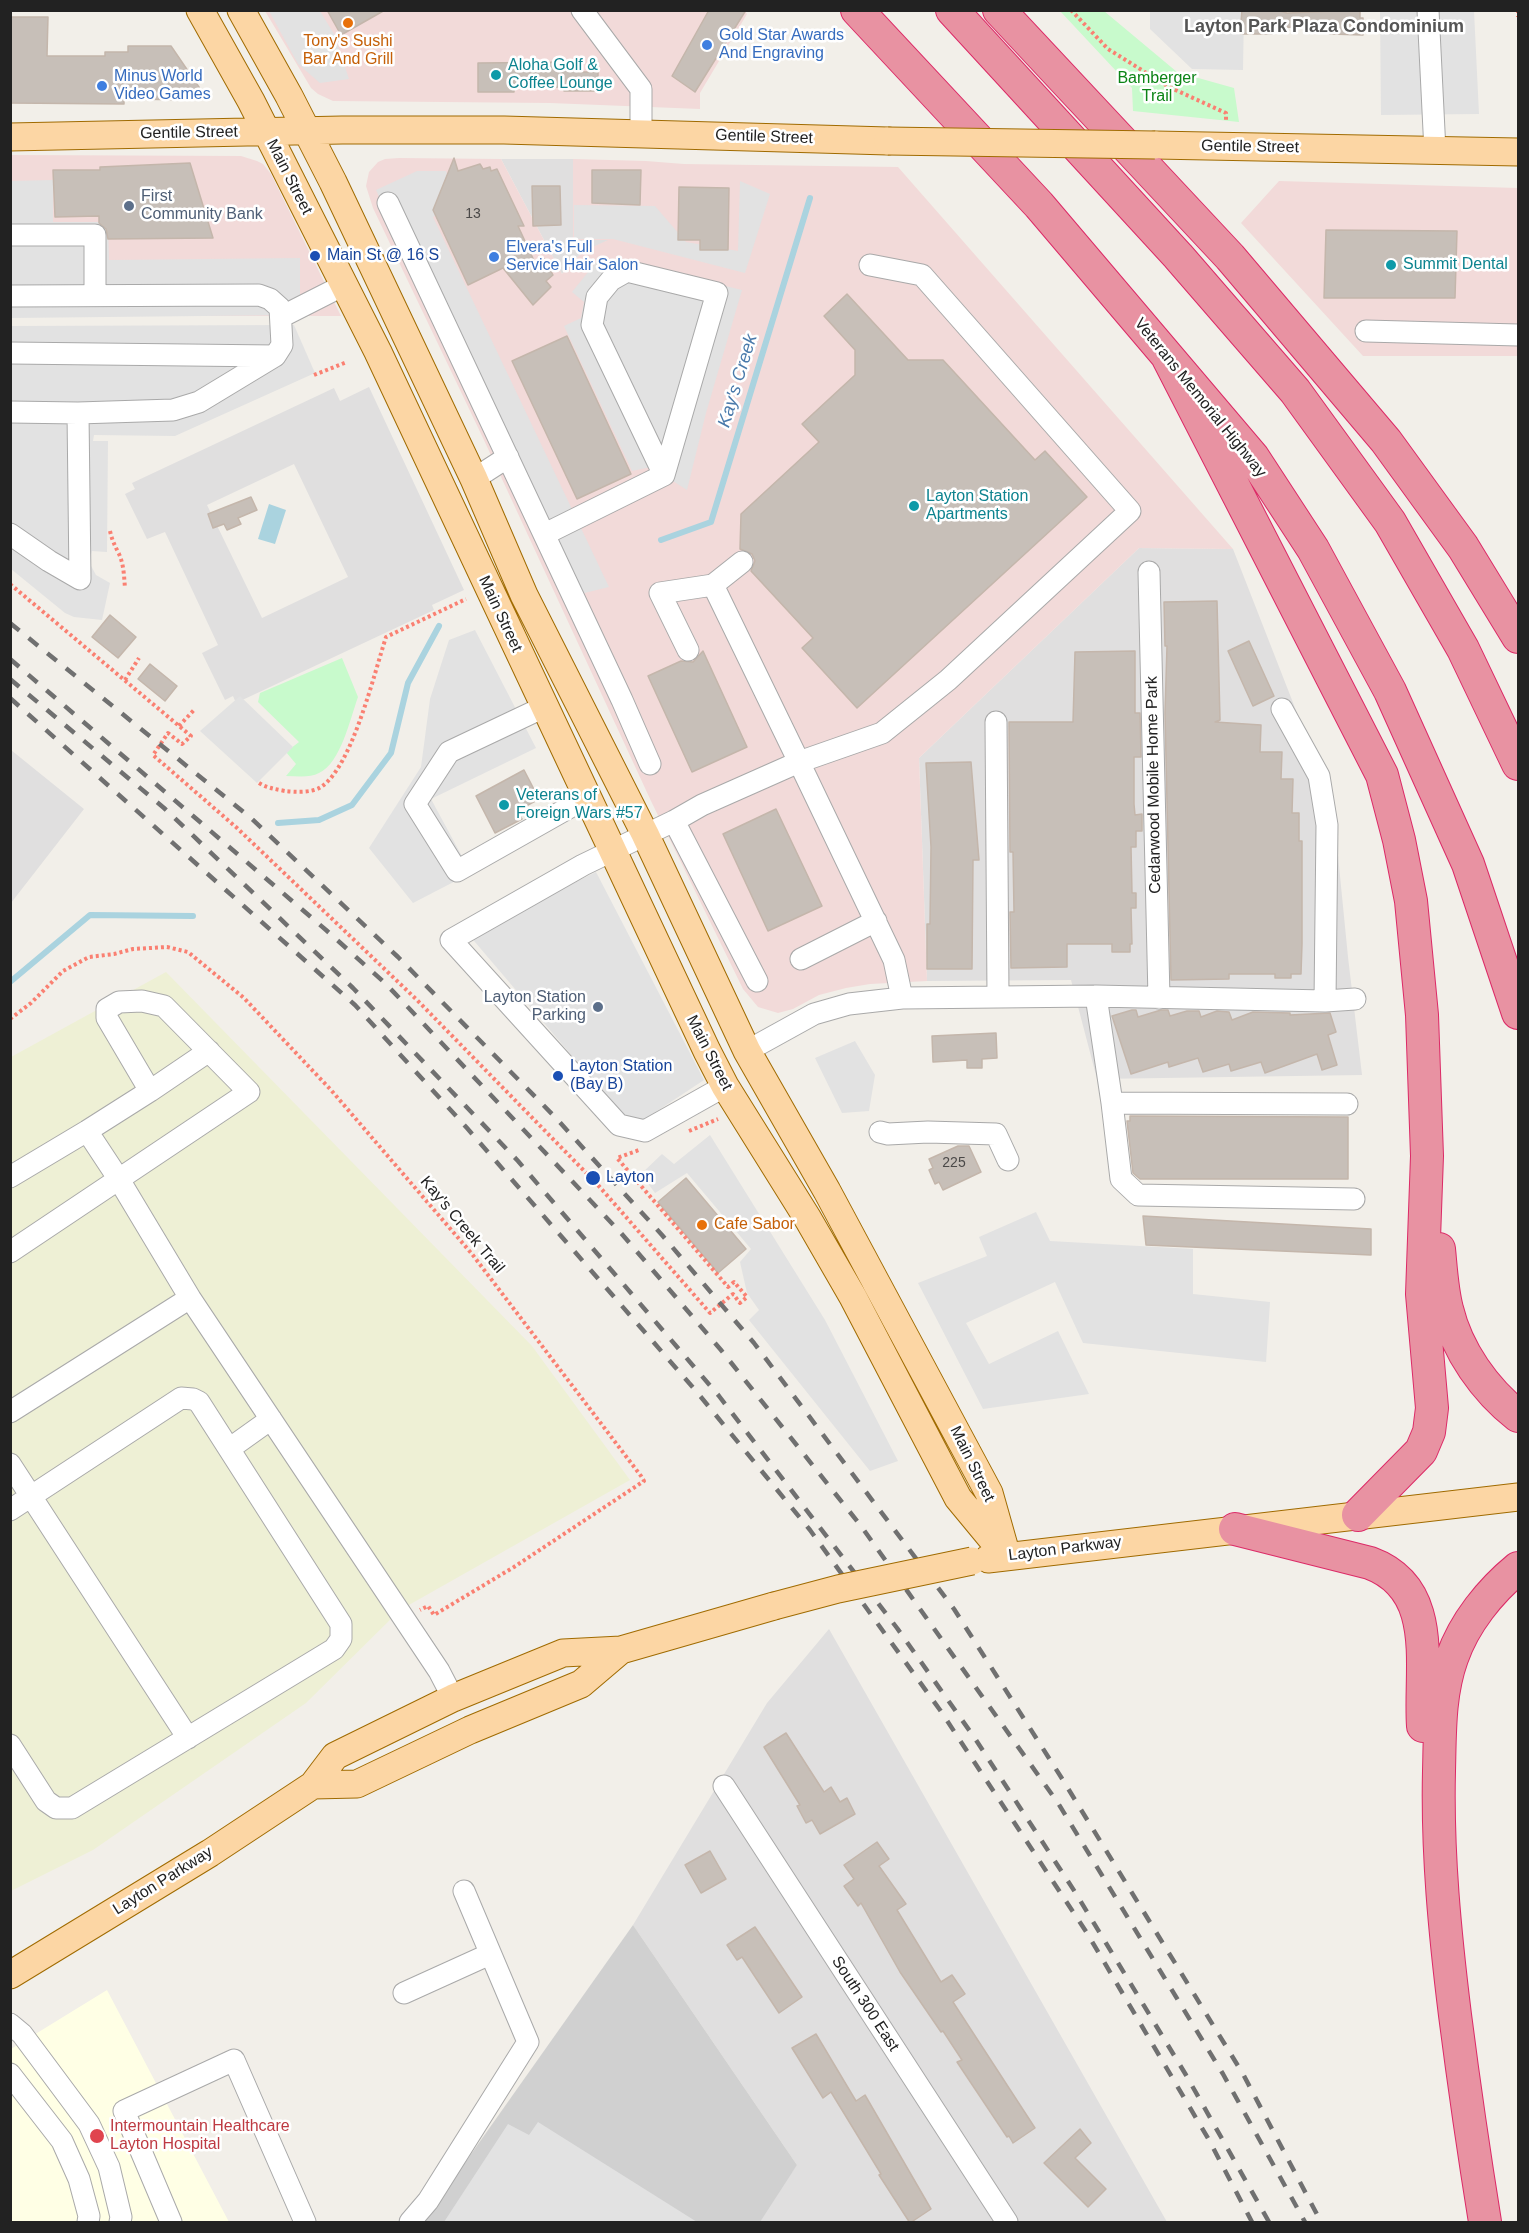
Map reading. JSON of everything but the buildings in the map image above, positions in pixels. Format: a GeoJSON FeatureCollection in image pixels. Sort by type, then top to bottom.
{"type":"FeatureCollection","features":[{"type":"Feature","properties":{"kind":"highway","name":"Veterans Memorial Highway"},"geometry":{"type":"LineString","coordinates":[[858,10],[1039,205],[1253,457],[1313,549],[1384,681],[1468,864],[1518,1013]]}},
{"type":"Feature","properties":{"kind":"highway"},"geometry":{"type":"LineString","coordinates":[[952,10],[1178,256],[1294,391],[1390,522],[1463,649],[1518,764]]}},
{"type":"Feature","properties":{"kind":"highway"},"geometry":{"type":"LineString","coordinates":[[999,10],[1230,256],[1386,441],[1463,547],[1518,637]]}},
{"type":"Feature","properties":{"kind":"highway"},"geometry":{"type":"LineString","coordinates":[[1168,358],[1382,775],[1399,840],[1411,901],[1422,1015],[1427,1156],[1422,1294],[1432,1396],[1431,1424],[1421,1451],[1358,1515]]}},
{"type":"Feature","properties":{"kind":"highway"},"geometry":{"type":"LineString","coordinates":[[1427,1156],[1450,1321],[1468,1359],[1508,1407]]}},
{"type":"Feature","properties":{"kind":"highway"},"geometry":{"type":"LineString","coordinates":[[1235,1529],[1370,1563],[1389,1572],[1407,1590],[1415,1604],[1420,1621],[1423,1723],[1437,1824],[1449,1966],[1485,2223]]}},
{"type":"Feature","properties":{"kind":"highway"},"geometry":{"type":"LineString","coordinates":[[1437,1824],[1441,1712],[1449,1667],[1466,1628],[1509,1577]]}},
{"type":"Feature","properties":{"kind":"main road","name":"Main Street"},"geometry":{"type":"LineString","coordinates":[[200,10],[266,132],[344,285],[611,851],[725,1086],[853,1297],[958,1497],[1006,1556]]}},
{"type":"Feature","properties":{"kind":"main road","name":"Main Street"},"geometry":{"type":"LineString","coordinates":[[241,10],[308,131],[390,299],[474,479],[524,595],[645,834],[747,1051],[833,1201],[989,1493],[1006,1556]]}},
{"type":"Feature","properties":{"kind":"main road","name":"Gentile Street"},"geometry":{"type":"LineString","coordinates":[[10,137],[504,130],[888,141],[1518,152]]}},
{"type":"Feature","properties":{"kind":"main road","name":"Layton Parkway"},"geometry":{"type":"LineString","coordinates":[[10,1975],[210,1853],[313,1785],[336,1756],[453,1698],[564,1653],[621,1650],[838,1589],[972,1561],[1509,1498]]}},
{"type":"Feature","properties":{"kind":"main road","name":"Layton Parkway"},"geometry":{"type":"LineString","coordinates":[[313,1785],[357,1784],[470,1730],[581,1684],[621,1650]]}},
{"type":"Feature","properties":{"kind":"street"},"geometry":{"type":"LineString","coordinates":[[582,10],[641,89],[641,134]]}},
{"type":"Feature","properties":{"kind":"street"},"geometry":{"type":"LineString","coordinates":[[1428,10],[1435,151]]}},
{"type":"Feature","properties":{"kind":"street"},"geometry":{"type":"LineString","coordinates":[[388,203],[545,534],[650,764]]}},
{"type":"Feature","properties":{"kind":"street"},"geometry":{"type":"LineString","coordinates":[[10,235],[95,235],[95,294]]}},
{"type":"Feature","properties":{"kind":"street"},"geometry":{"type":"LineString","coordinates":[[725,1086],[645,1131],[619,1125],[451,940],[545,885],[702,805],[799,762],[882,733],[948,680],[1130,511],[922,275],[870,265]]}},
{"type":"Feature","properties":{"kind":"street"},"geometry":{"type":"LineString","coordinates":[[545,534],[664,475],[717,293],[627,271],[611,280],[597,297],[592,325],[664,475]]}},
{"type":"Feature","properties":{"kind":"street"},"geometry":{"type":"LineString","coordinates":[[281,317],[344,285]]}},
{"type":"Feature","properties":{"kind":"street"},"geometry":{"type":"LineString","coordinates":[[10,296],[259,295],[270,298],[280,308],[282,345],[275,356],[199,402],[173,410],[78,413],[10,412]]}},
{"type":"Feature","properties":{"kind":"street"},"geometry":{"type":"LineString","coordinates":[[1366,331],[1518,334]]}},
{"type":"Feature","properties":{"kind":"street"},"geometry":{"type":"LineString","coordinates":[[10,353],[275,356]]}},
{"type":"Feature","properties":{"kind":"street"},"geometry":{"type":"LineString","coordinates":[[10,534],[80,579],[78,413]]}},
{"type":"Feature","properties":{"kind":"street"},"geometry":{"type":"LineString","coordinates":[[474,479],[508,457]]}},
{"type":"Feature","properties":{"kind":"street"},"geometry":{"type":"LineString","coordinates":[[688,650],[660,593],[713,585],[742,562]]}},
{"type":"Feature","properties":{"kind":"street","name":"Cedarwood Mobile Home Park"},"geometry":{"type":"LineString","coordinates":[[1149,572],[1159,998]]}},
{"type":"Feature","properties":{"kind":"street"},"geometry":{"type":"LineString","coordinates":[[713,585],[894,960],[902,998]]}},
{"type":"Feature","properties":{"kind":"street"},"geometry":{"type":"LineString","coordinates":[[543,707],[449,752],[415,804],[457,871],[586,798]]}},
{"type":"Feature","properties":{"kind":"street"},"geometry":{"type":"LineString","coordinates":[[1282,709],[1319,776],[1327,825],[1325,1001]]}},
{"type":"Feature","properties":{"kind":"street"},"geometry":{"type":"LineString","coordinates":[[996,722],[998,996]]}},
{"type":"Feature","properties":{"kind":"street"},"geometry":{"type":"LineString","coordinates":[[674,820],[757,981]]}},
{"type":"Feature","properties":{"kind":"street"},"geometry":{"type":"LineString","coordinates":[[801,959],[876,921]]}},
{"type":"Feature","properties":{"kind":"street"},"geometry":{"type":"LineString","coordinates":[[1096,996],[1121,1179],[1138,1195],[1354,1199]]}},
{"type":"Feature","properties":{"kind":"street"},"geometry":{"type":"LineString","coordinates":[[747,1051],[814,1014],[849,1004],[902,998],[1096,996],[1325,1001],[1355,999]]}},
{"type":"Feature","properties":{"kind":"street"},"geometry":{"type":"LineString","coordinates":[[10,1252],[249,1092],[164,1006],[142,1001],[119,1002],[108,1009],[106,1018],[150,1091]]}},
{"type":"Feature","properties":{"kind":"street"},"geometry":{"type":"LineString","coordinates":[[10,1177],[87,1131],[209,1051]]}},
{"type":"Feature","properties":{"kind":"street"},"geometry":{"type":"LineString","coordinates":[[1112,1103],[1347,1104]]}},
{"type":"Feature","properties":{"kind":"street"},"geometry":{"type":"LineString","coordinates":[[87,1131],[190,1298],[439,1671],[453,1698]]}},
{"type":"Feature","properties":{"kind":"street"},"geometry":{"type":"LineString","coordinates":[[880,1132],[888,1134],[928,1132],[996,1134],[1008,1161]]}},
{"type":"Feature","properties":{"kind":"street"},"geometry":{"type":"LineString","coordinates":[[10,1412],[190,1298]]}},
{"type":"Feature","properties":{"kind":"street"},"geometry":{"type":"LineString","coordinates":[[10,1510],[182,1398],[193,1399],[199,1402],[341,1624],[341,1639],[334,1649],[72,1808],[56,1809],[46,1801],[10,1745]]}},
{"type":"Feature","properties":{"kind":"street"},"geometry":{"type":"LineString","coordinates":[[228,1449],[271,1419]]}},
{"type":"Feature","properties":{"kind":"street"},"geometry":{"type":"LineString","coordinates":[[10,1464],[188,1738]]}},
{"type":"Feature","properties":{"kind":"street","name":"South 300 East"},"geometry":{"type":"LineString","coordinates":[[724,1786],[1007,2223]]}},
{"type":"Feature","properties":{"kind":"street"},"geometry":{"type":"LineString","coordinates":[[410,2223],[428,2200],[528,2042],[464,1891]]}},
{"type":"Feature","properties":{"kind":"street"},"geometry":{"type":"LineString","coordinates":[[405,1993],[490,1954]]}},
{"type":"Feature","properties":{"kind":"street"},"geometry":{"type":"LineString","coordinates":[[10,2024],[22,2034],[90,2124],[109,2167],[121,2217],[120,2223]]}},
{"type":"Feature","properties":{"kind":"street"},"geometry":{"type":"LineString","coordinates":[[171,2223],[124,2111],[234,2060],[305,2223]]}},
{"type":"Feature","properties":{"kind":"street"},"geometry":{"type":"LineString","coordinates":[[10,2074],[62,2141],[79,2179],[88,2223]]}},
{"type":"Feature","properties":{"kind":"path"},"geometry":{"type":"LineString","coordinates":[[1071,10],[1108,50],[1169,87],[1226,113],[1226,122]]}},
{"type":"Feature","properties":{"kind":"path"},"geometry":{"type":"LineString","coordinates":[[1518,10],[1518,17]]}},
{"type":"Feature","properties":{"kind":"path"},"geometry":{"type":"LineString","coordinates":[[314,375],[347,362]]}},
{"type":"Feature","properties":{"kind":"path"},"geometry":{"type":"LineString","coordinates":[[110,531],[113,544],[119,554],[125,588]]}},
{"type":"Feature","properties":{"kind":"path"},"geometry":{"type":"LineString","coordinates":[[10,584],[190,736],[182,744],[168,733],[153,755],[237,828],[417,1000],[598,1185],[710,1313],[733,1294],[740,1303],[747,1297],[734,1282],[728,1287],[617,1158]]}},
{"type":"Feature","properties":{"kind":"path"},"geometry":{"type":"LineString","coordinates":[[259,783],[266,788],[295,793],[320,789],[336,774],[356,731],[386,637],[466,599]]}},
{"type":"Feature","properties":{"kind":"path"},"geometry":{"type":"LineString","coordinates":[[124,680],[139,658]]}},
{"type":"Feature","properties":{"kind":"path"},"geometry":{"type":"LineString","coordinates":[[179,726],[194,710]]}},
{"type":"Feature","properties":{"kind":"path","name":"Kay's Creek Trail"},"geometry":{"type":"LineString","coordinates":[[10,1020],[63,971],[88,957],[167,946],[188,952],[244,998],[339,1099],[472,1254],[644,1481],[434,1615],[428,1606],[417,1612]]}},
{"type":"Feature","properties":{"kind":"shaded area"},"geometry":{"type":"Polygon","coordinates":[[[744,10],[747,14],[700,93],[700,109],[550,103],[333,101],[311,88],[265,11],[744,10]]]}},
{"type":"Feature","properties":{"kind":"shaded area"},"geometry":{"type":"Polygon","coordinates":[[[269,11],[320,11],[334,34],[349,79],[320,83],[298,64],[269,11]]]}},
{"type":"Feature","properties":{"kind":"shaded area"},"geometry":{"type":"Polygon","coordinates":[[[1150,11],[1244,11],[1243,70],[1192,69],[1150,29],[1150,11]]]}},
{"type":"Feature","properties":{"kind":"shaded area"},"geometry":{"type":"Polygon","coordinates":[[[1380,11],[1474,11],[1479,114],[1381,115],[1380,11]]]}},
{"type":"Feature","properties":{"kind":"shaded area"},"geometry":{"type":"Polygon","coordinates":[[[11,155],[241,156],[257,161],[263,164],[271,174],[341,316],[11,316],[11,155]]]}},
{"type":"Feature","properties":{"kind":"shaded area"},"geometry":{"type":"Polygon","coordinates":[[[399,158],[501,159],[562,274],[582,252],[608,240],[573,240],[573,159],[684,164],[898,167],[1233,549],[1139,548],[919,758],[927,981],[870,984],[846,988],[819,995],[793,1009],[778,1013],[758,1007],[743,989],[651,801],[483,438],[373,208],[366,186],[369,172],[378,162],[399,158]]]}},
{"type":"Feature","properties":{"kind":"shaded area"},"geometry":{"type":"Polygon","coordinates":[[[501,159],[573,159],[573,239],[610,240],[582,252],[562,274],[501,159]]]}},
{"type":"Feature","properties":{"kind":"shaded area"},"geometry":{"type":"Polygon","coordinates":[[[417,171],[446,171],[457,203],[433,217],[609,587],[564,598],[376,190],[417,171]]]}},
{"type":"Feature","properties":{"kind":"shaded area"},"geometry":{"type":"Polygon","coordinates":[[[53,180],[53,222],[108,222],[109,260],[300,258],[300,315],[11,318],[10,181],[53,180]]]}},
{"type":"Feature","properties":{"kind":"shaded area"},"geometry":{"type":"Polygon","coordinates":[[[740,181],[770,194],[745,273],[613,239],[574,239],[574,205],[655,206],[686,242],[738,251],[740,181]]]}},
{"type":"Feature","properties":{"kind":"shaded area"},"geometry":{"type":"Polygon","coordinates":[[[1279,181],[1518,188],[1518,356],[1363,356],[1241,223],[1279,181]]]}},
{"type":"Feature","properties":{"kind":"shaded area"},"geometry":{"type":"Polygon","coordinates":[[[597,261],[609,269],[619,263],[630,263],[742,290],[706,413],[687,490],[651,467],[632,471],[564,326],[581,318],[584,302],[572,292],[597,261]]]}},
{"type":"Feature","properties":{"kind":"shaded area"},"geometry":{"type":"Polygon","coordinates":[[[294,325],[315,373],[175,436],[94,435],[93,441],[108,441],[107,552],[92,551],[89,562],[96,575],[110,583],[102,620],[74,617],[65,613],[11,569],[10,326],[294,325]]]}},
{"type":"Feature","properties":{"kind":"shaded area"},"geometry":{"type":"Polygon","coordinates":[[[369,387],[464,590],[432,605],[434,610],[236,703],[233,696],[225,700],[202,653],[218,645],[165,532],[147,539],[125,494],[135,489],[132,483],[334,388],[340,401],[369,387]],[[294,464],[207,505],[262,618],[348,577],[294,464]]]}},
{"type":"Feature","properties":{"kind":"shaded area"},"geometry":{"type":"Polygon","coordinates":[[[1139,548],[1233,549],[1333,805],[1362,1075],[1097,1079],[1071,980],[927,981],[919,758],[1139,548]]]}},
{"type":"Feature","properties":{"kind":"shaded area"},"geometry":{"type":"Polygon","coordinates":[[[475,630],[536,748],[431,799],[471,873],[413,903],[369,848],[421,767],[430,699],[449,640],[475,630]]]}},
{"type":"Feature","properties":{"kind":"shaded area"},"geometry":{"type":"Polygon","coordinates":[[[240,696],[293,747],[257,783],[200,731],[240,696]]]}},
{"type":"Feature","properties":{"kind":"shaded area"},"geometry":{"type":"Polygon","coordinates":[[[11,750],[84,809],[11,903],[11,750]]]}},
{"type":"Feature","properties":{"kind":"shaded area","name":"Layton Station Parking"},"geometry":{"type":"Polygon","coordinates":[[[596,872],[704,1080],[642,1121],[624,1117],[469,935],[596,872]]]}},
{"type":"Feature","properties":{"kind":"shaded area"},"geometry":{"type":"Polygon","coordinates":[[[166,972],[532,1346],[630,1480],[400,1610],[306,1703],[93,1850],[11,1891],[11,1057],[166,972]]]}},
{"type":"Feature","properties":{"kind":"shaded area"},"geometry":{"type":"Polygon","coordinates":[[[855,1041],[875,1075],[869,1111],[842,1113],[815,1058],[855,1041]]]}},
{"type":"Feature","properties":{"kind":"shaded area"},"geometry":{"type":"Polygon","coordinates":[[[710,1135],[825,1320],[898,1461],[870,1471],[749,1320],[759,1310],[747,1293],[740,1262],[751,1249],[687,1173],[655,1193],[641,1174],[662,1154],[674,1164],[710,1135]]]}},
{"type":"Feature","properties":{"kind":"shaded area"},"geometry":{"type":"Polygon","coordinates":[[[1036,1212],[1050,1241],[1193,1249],[1193,1294],[1270,1302],[1266,1362],[1083,1343],[1055,1282],[966,1323],[989,1364],[1058,1331],[1089,1394],[983,1409],[918,1283],[987,1256],[979,1237],[1036,1212]]]}},
{"type":"Feature","properties":{"kind":"shaded area"},"geometry":{"type":"Polygon","coordinates":[[[829,1629],[1167,2222],[755,2222],[797,2165],[633,1925],[767,1703],[829,1629]]]}},
{"type":"Feature","properties":{"kind":"shaded area"},"geometry":{"type":"Polygon","coordinates":[[[633,1925],[797,2165],[760,2222],[423,2222],[633,1925]]]}},
{"type":"Feature","properties":{"kind":"shaded area","name":"Intermountain Healthcare Layton Hospital"},"geometry":{"type":"Polygon","coordinates":[[[107,1990],[229,2222],[11,2222],[11,2049],[107,1990]]]}},
{"type":"Feature","properties":{"kind":"shaded area"},"geometry":{"type":"Polygon","coordinates":[[[538,2122],[697,2222],[444,2222],[508,2124],[529,2135],[538,2122]]]}},
{"type":"Feature","properties":{"kind":"green space","name":"Bamberger Trail"},"geometry":{"type":"Polygon","coordinates":[[[1060,11],[1104,11],[1177,72],[1234,88],[1239,122],[1133,111],[1132,88],[1060,11]]]}},
{"type":"Feature","properties":{"kind":"green space"},"geometry":{"type":"Polygon","coordinates":[[[342,658],[358,697],[339,750],[327,768],[315,775],[286,776],[296,764],[286,752],[299,742],[258,702],[260,693],[342,658]]]}},
{"type":"Feature","properties":{"kind":"water"},"geometry":{"type":"Polygon","coordinates":[[[269,504],[286,510],[275,544],[258,539],[269,504]]]}},
{"type":"Feature","properties":{"kind":"waterway","name":"Kay's Creek"},"geometry":{"type":"LineString","coordinates":[[661,540],[711,522],[810,198]]}},
{"type":"Feature","properties":{"kind":"waterway","name":"Kay's Creek"},"geometry":{"type":"LineString","coordinates":[[278,823],[319,820],[352,805],[391,753],[408,683],[439,626]]}},
{"type":"Feature","properties":{"kind":"waterway","name":"Kay's Creek"},"geometry":{"type":"LineString","coordinates":[[10,982],[90,915],[193,916]]}},
{"type":"Feature","properties":{"kind":"railway"},"geometry":{"type":"LineString","coordinates":[[10,623],[251,818],[398,957],[555,1117],[662,1235],[754,1343],[954,1609],[1061,1777],[1243,2074],[1321,2222]]}},
{"type":"Feature","properties":{"kind":"railway"},"geometry":{"type":"LineString","coordinates":[[10,659],[386,984],[621,1233],[721,1350],[861,1526],[1058,1803],[1223,2074],[1305,2222]]}},
{"type":"Feature","properties":{"kind":"railway"},"geometry":{"type":"LineString","coordinates":[[10,679],[164,808],[353,988],[518,1161],[719,1396],[897,1628],[974,1737],[1075,1892],[1186,2075],[1269,2222]]}},
{"type":"Feature","properties":{"kind":"railway"},"geometry":{"type":"LineString","coordinates":[[10,698],[355,1005],[467,1128],[696,1391],[810,1530],[940,1710],[1087,1933],[1209,2140],[1252,2222]]}},
{"type":"Feature","properties":{"kind":"place","name":"Tony's Sushi Bar And Grill"},"geometry":{"type":"Point","coordinates":[348,23]}},
{"type":"Feature","properties":{"kind":"place","name":"Gold Star Awards And Engraving"},"geometry":{"type":"Point","coordinates":[707,45]}},
{"type":"Feature","properties":{"kind":"place","name":"Aloha Golf & Coffee Lounge"},"geometry":{"type":"Point","coordinates":[496,75]}},
{"type":"Feature","properties":{"kind":"place","name":"Minus World Video Games"},"geometry":{"type":"Point","coordinates":[102,86]}},
{"type":"Feature","properties":{"kind":"place","name":"First Community Bank"},"geometry":{"type":"Point","coordinates":[129,206]}},
{"type":"Feature","properties":{"kind":"place","name":"Main St @ 16 S"},"geometry":{"type":"Point","coordinates":[315,256]}},
{"type":"Feature","properties":{"kind":"place","name":"Elvera's Full Service Hair Salon"},"geometry":{"type":"Point","coordinates":[494,257]}},
{"type":"Feature","properties":{"kind":"place","name":"Summit Dental"},"geometry":{"type":"Point","coordinates":[1391,265]}},
{"type":"Feature","properties":{"kind":"place","name":"Layton Station Apartments"},"geometry":{"type":"Point","coordinates":[914,506]}},
{"type":"Feature","properties":{"kind":"place","name":"Veterans of Foreign Wars #57"},"geometry":{"type":"Point","coordinates":[504,805]}},
{"type":"Feature","properties":{"kind":"place","name":"Layton Station Parking"},"geometry":{"type":"Point","coordinates":[598,1007]}},
{"type":"Feature","properties":{"kind":"place","name":"Layton Station (Bay B)"},"geometry":{"type":"Point","coordinates":[558,1076]}},
{"type":"Feature","properties":{"kind":"place","name":"Layton"},"geometry":{"type":"Point","coordinates":[593,1178]}},
{"type":"Feature","properties":{"kind":"place","name":"Cafe Sabor"},"geometry":{"type":"Point","coordinates":[702,1225]}},
{"type":"Feature","properties":{"kind":"place","name":"Intermountain Healthcare Layton Hospital"},"geometry":{"type":"Point","coordinates":[97,2136]}},
{"type":"Feature","properties":{"kind":"district","name":"Layton Park Plaza Condominium"},"geometry":{"type":"Point","coordinates":[1324,27]}}]}
